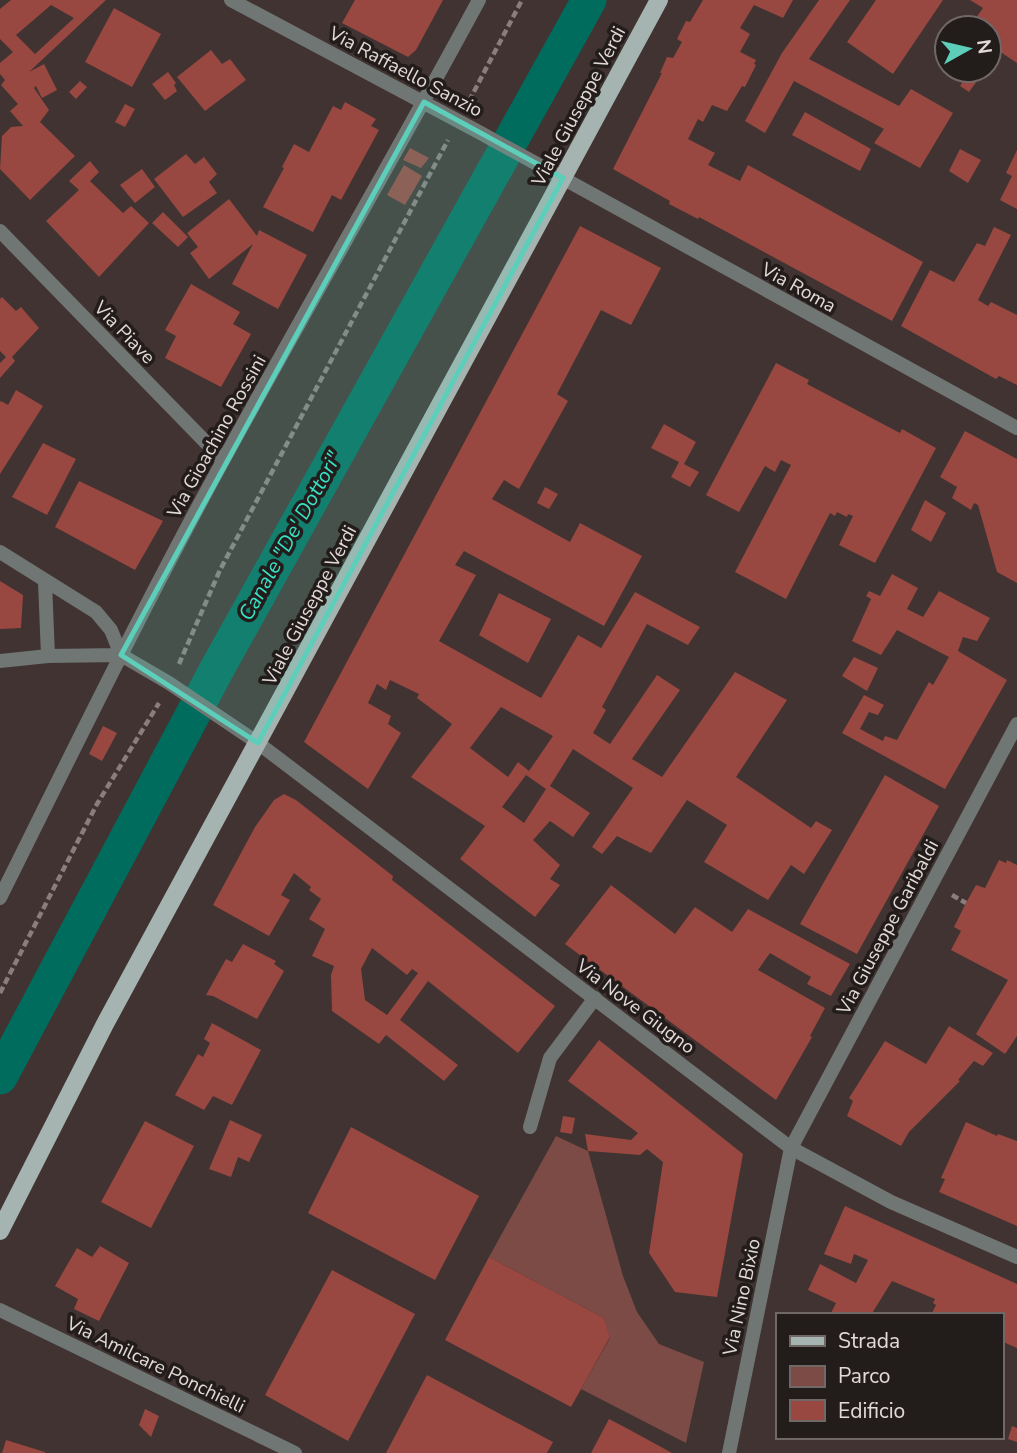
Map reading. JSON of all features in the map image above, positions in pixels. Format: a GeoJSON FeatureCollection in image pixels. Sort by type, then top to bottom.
{"type":"FeatureCollection","features":[{"type":"Feature","properties":{"kind":"main road","name":"Viale Giuseppe Verdi"},"geometry":{"type":"LineString","coordinates":[[0,1231],[105,1024],[659,0]]}},
{"type":"Feature","properties":{"kind":"street","name":"Via Raffaello Sanzio"},"geometry":{"type":"LineString","coordinates":[[231,0],[563,178]]}},
{"type":"Feature","properties":{"kind":"street","name":"Via Gioachino Rossini"},"geometry":{"type":"LineString","coordinates":[[0,898],[223,460],[479,0]]}},
{"type":"Feature","properties":{"kind":"street","name":"Via Roma"},"geometry":{"type":"LineString","coordinates":[[563,178],[1017,428]]}},
{"type":"Feature","properties":{"kind":"street","name":"Via Piave"},"geometry":{"type":"LineString","coordinates":[[0,231],[223,460]]}},
{"type":"Feature","properties":{"kind":"street"},"geometry":{"type":"LineString","coordinates":[[0,552],[96,612],[111,630],[121,656],[48,656],[0,661]]}},
{"type":"Feature","properties":{"kind":"street"},"geometry":{"type":"LineString","coordinates":[[45,582],[48,656]]}},
{"type":"Feature","properties":{"kind":"street","name":"Via Nove Giugno"},"geometry":{"type":"LineString","coordinates":[[121,656],[169,682],[258,743],[791,1148],[891,1202],[1017,1257]]}},
{"type":"Feature","properties":{"kind":"street","name":"Via Giuseppe Garibaldi"},"geometry":{"type":"LineString","coordinates":[[791,1148],[1017,724]]}},
{"type":"Feature","properties":{"kind":"street"},"geometry":{"type":"LineString","coordinates":[[530,1127],[550,1058],[595,998]]}},
{"type":"Feature","properties":{"kind":"street","name":"Via Nino Bixio"},"geometry":{"type":"LineString","coordinates":[[729,1453],[791,1148]]}},
{"type":"Feature","properties":{"kind":"street","name":"Via Amilcare Ponchielli"},"geometry":{"type":"LineString","coordinates":[[0,1310],[295,1453]]}},
{"type":"Feature","properties":{"kind":"path"},"geometry":{"type":"LineString","coordinates":[[465,108],[522,0]]}},
{"type":"Feature","properties":{"kind":"path"},"geometry":{"type":"LineString","coordinates":[[187,649],[220,570],[450,137]]}},
{"type":"Feature","properties":{"kind":"path"},"geometry":{"type":"LineString","coordinates":[[0,993],[97,804],[152,716]]}},
{"type":"Feature","properties":{"kind":"highlighted area"},"geometry":{"type":"Polygon","coordinates":[[[424,102],[563,178],[258,743],[121,655],[424,102]]]}},
{"type":"Feature","properties":{"kind":"green space"},"geometry":{"type":"Polygon","coordinates":[[[556,1136],[588,1151],[623,1276],[637,1312],[659,1344],[704,1362],[686,1443],[581,1389],[610,1338],[604,1318],[489,1257],[556,1136]]]}},
{"type":"Feature","properties":{"kind":"building"},"geometry":{"type":"Polygon","coordinates":[[[11,0],[106,0],[29,72],[44,64],[57,90],[42,98],[36,86],[34,88],[49,110],[40,122],[75,156],[30,200],[0,169],[2,136],[11,127],[23,126],[10,111],[18,104],[1,85],[5,80],[0,74],[0,63],[13,52],[0,39],[0,9],[11,0]],[[51,5],[16,35],[35,54],[74,18],[51,5]]]}},
{"type":"Feature","properties":{"kind":"building"},"geometry":{"type":"Polygon","coordinates":[[[355,0],[443,0],[416,50],[408,57],[342,23],[355,0]]]}},
{"type":"Feature","properties":{"kind":"building"},"geometry":{"type":"Polygon","coordinates":[[[703,0],[793,0],[783,18],[754,5],[740,28],[750,34],[740,52],[756,60],[756,65],[745,87],[742,86],[727,111],[712,105],[703,122],[698,119],[688,139],[715,153],[708,165],[740,181],[748,165],[923,262],[892,321],[699,217],[698,219],[669,204],[670,201],[613,169],[662,73],[667,57],[673,58],[682,42],[677,39],[686,21],[690,22],[703,0]]]}},
{"type":"Feature","properties":{"kind":"building"},"geometry":{"type":"Polygon","coordinates":[[[819,0],[850,0],[809,59],[899,106],[911,89],[953,113],[920,168],[874,143],[884,129],[794,81],[765,133],[745,121],[782,53],[819,0]]]}},
{"type":"Feature","properties":{"kind":"building"},"geometry":{"type":"Polygon","coordinates":[[[876,0],[943,0],[893,74],[847,42],[876,0]]]}},
{"type":"Feature","properties":{"kind":"building"},"geometry":{"type":"Polygon","coordinates":[[[970,0],[1017,0],[1017,63],[1003,54],[1003,14],[979,14],[983,8],[970,0]]]}},
{"type":"Feature","properties":{"kind":"building"},"geometry":{"type":"Polygon","coordinates":[[[114,8],[161,34],[132,87],[85,62],[114,8]]]}},
{"type":"Feature","properties":{"kind":"building"},"geometry":{"type":"Polygon","coordinates":[[[211,50],[222,64],[230,59],[246,80],[205,111],[177,77],[211,50]]]}},
{"type":"Feature","properties":{"kind":"building"},"geometry":{"type":"Polygon","coordinates":[[[168,72],[176,83],[174,85],[177,91],[165,100],[152,84],[168,72]]]}},
{"type":"Feature","properties":{"kind":"building"},"geometry":{"type":"Polygon","coordinates":[[[80,81],[87,87],[76,99],[69,92],[80,81]]]}},
{"type":"Feature","properties":{"kind":"building"},"geometry":{"type":"Polygon","coordinates":[[[961,84],[975,84],[969,92],[960,86],[961,84]]]}},
{"type":"Feature","properties":{"kind":"building"},"geometry":{"type":"Polygon","coordinates":[[[345,102],[376,119],[371,126],[379,130],[341,200],[332,195],[313,232],[263,207],[294,144],[309,152],[333,106],[341,110],[345,102]]]}},
{"type":"Feature","properties":{"kind":"building"},"geometry":{"type":"Polygon","coordinates":[[[125,104],[135,109],[125,127],[115,122],[125,104]]]}},
{"type":"Feature","properties":{"kind":"building"},"geometry":{"type":"Polygon","coordinates":[[[805,112],[871,149],[860,171],[792,135],[805,112]]]}},
{"type":"Feature","properties":{"kind":"building"},"geometry":{"type":"Polygon","coordinates":[[[410,148],[429,158],[421,168],[403,160],[410,148]]]}},
{"type":"Feature","properties":{"kind":"building"},"geometry":{"type":"Polygon","coordinates":[[[960,149],[981,160],[968,183],[949,171],[960,149]]]}},
{"type":"Feature","properties":{"kind":"building"},"geometry":{"type":"Polygon","coordinates":[[[1017,150],[1017,209],[1000,200],[1012,176],[1006,173],[1017,150]]]}},
{"type":"Feature","properties":{"kind":"building"},"geometry":{"type":"Polygon","coordinates":[[[186,154],[195,164],[204,157],[217,174],[209,182],[217,193],[183,217],[154,179],[186,154]]]}},
{"type":"Feature","properties":{"kind":"building"},"geometry":{"type":"Polygon","coordinates":[[[90,161],[99,172],[90,181],[123,213],[131,206],[149,223],[99,277],[46,221],[79,190],[69,181],[90,161]]]}},
{"type":"Feature","properties":{"kind":"building"},"geometry":{"type":"Polygon","coordinates":[[[404,165],[422,176],[405,205],[387,195],[404,165]]]}},
{"type":"Feature","properties":{"kind":"building"},"geometry":{"type":"Polygon","coordinates":[[[142,169],[155,187],[135,203],[120,185],[142,169]]]}},
{"type":"Feature","properties":{"kind":"building"},"geometry":{"type":"Polygon","coordinates":[[[229,199],[257,236],[259,230],[307,255],[278,309],[232,284],[253,244],[209,279],[190,253],[198,247],[187,233],[229,199]]]}},
{"type":"Feature","properties":{"kind":"building"},"geometry":{"type":"Polygon","coordinates":[[[163,212],[188,237],[178,247],[152,223],[163,212]]]}},
{"type":"Feature","properties":{"kind":"building"},"geometry":{"type":"Polygon","coordinates":[[[580,226],[661,268],[631,325],[601,310],[557,394],[568,401],[519,489],[504,480],[492,499],[570,542],[580,523],[642,556],[604,626],[464,551],[455,565],[476,575],[439,641],[541,698],[578,635],[601,648],[635,592],[700,627],[688,645],[647,624],[602,707],[606,710],[593,733],[610,744],[657,675],[680,690],[632,759],[662,777],[735,672],[787,700],[736,777],[811,828],[816,821],[832,830],[804,874],[791,865],[768,900],[704,862],[727,825],[687,800],[651,853],[617,836],[602,854],[592,847],[633,788],[573,749],[550,786],[590,813],[573,837],[550,821],[533,840],[560,865],[550,879],[560,885],[535,917],[460,859],[485,826],[411,777],[452,724],[417,698],[419,694],[390,680],[386,690],[377,684],[368,703],[391,716],[388,724],[401,733],[368,789],[304,742],[580,226]],[[501,707],[470,748],[508,777],[518,762],[529,771],[553,736],[501,707]],[[526,775],[502,807],[524,823],[546,789],[526,775]]]}},
{"type":"Feature","properties":{"kind":"building"},"geometry":{"type":"Polygon","coordinates":[[[994,227],[1011,235],[978,300],[988,306],[991,302],[1017,315],[1017,385],[999,376],[996,379],[901,326],[930,270],[954,282],[977,243],[985,246],[994,227]]]}},
{"type":"Feature","properties":{"kind":"building"},"geometry":{"type":"Polygon","coordinates":[[[191,284],[240,312],[233,324],[251,334],[221,387],[165,358],[176,336],[165,330],[191,284]]]}},
{"type":"Feature","properties":{"kind":"building"},"geometry":{"type":"Polygon","coordinates":[[[2,297],[16,311],[21,307],[39,328],[12,357],[15,361],[0,378],[0,363],[6,357],[0,351],[2,297]]]}},
{"type":"Feature","properties":{"kind":"building"},"geometry":{"type":"Polygon","coordinates":[[[776,363],[809,380],[807,384],[900,433],[902,429],[936,448],[875,563],[839,545],[853,516],[848,514],[847,517],[837,512],[835,516],[830,513],[786,599],[735,572],[791,465],[781,460],[775,472],[765,466],[739,512],[706,495],[776,363]]]}},
{"type":"Feature","properties":{"kind":"building"},"geometry":{"type":"Polygon","coordinates":[[[16,390],[43,406],[0,474],[0,402],[8,405],[16,390]]]}},
{"type":"Feature","properties":{"kind":"building"},"geometry":{"type":"Polygon","coordinates":[[[664,424],[696,442],[684,464],[699,472],[690,487],[671,477],[679,462],[651,448],[664,424]]]}},
{"type":"Feature","properties":{"kind":"building"},"geometry":{"type":"Polygon","coordinates":[[[965,431],[1017,459],[1017,583],[997,572],[978,505],[974,503],[971,510],[952,498],[957,487],[940,477],[965,431]]]}},
{"type":"Feature","properties":{"kind":"building"},"geometry":{"type":"Polygon","coordinates":[[[43,443],[76,459],[47,515],[12,497],[43,443]]]}},
{"type":"Feature","properties":{"kind":"building"},"geometry":{"type":"Polygon","coordinates":[[[79,481],[163,521],[135,570],[55,527],[79,481]]]}},
{"type":"Feature","properties":{"kind":"building"},"geometry":{"type":"Polygon","coordinates":[[[545,487],[558,494],[549,509],[537,503],[545,487]]]}},
{"type":"Feature","properties":{"kind":"building"},"geometry":{"type":"Polygon","coordinates":[[[925,500],[946,513],[931,542],[911,530],[925,500]]]}},
{"type":"Feature","properties":{"kind":"building"},"geometry":{"type":"Polygon","coordinates":[[[892,574],[918,588],[907,609],[923,617],[939,591],[990,618],[977,641],[963,637],[958,651],[1007,680],[945,789],[842,733],[864,695],[884,705],[878,715],[869,712],[860,729],[883,741],[885,736],[897,740],[929,682],[933,685],[949,657],[897,630],[881,655],[852,641],[871,599],[866,596],[869,591],[880,596],[892,574]]]}},
{"type":"Feature","properties":{"kind":"building"},"geometry":{"type":"Polygon","coordinates":[[[0,581],[23,595],[21,628],[0,629],[0,581]]]}},
{"type":"Feature","properties":{"kind":"building"},"geometry":{"type":"Polygon","coordinates":[[[499,593],[551,619],[528,663],[479,635],[499,593]]]}},
{"type":"Feature","properties":{"kind":"building"},"geometry":{"type":"Polygon","coordinates":[[[854,657],[878,668],[867,691],[842,676],[854,657]]]}},
{"type":"Feature","properties":{"kind":"building"},"geometry":{"type":"Polygon","coordinates":[[[103,726],[117,733],[102,761],[89,754],[103,726]]]}},
{"type":"Feature","properties":{"kind":"building"},"geometry":{"type":"Polygon","coordinates":[[[885,775],[939,806],[857,954],[800,924],[885,775]]]}},
{"type":"Feature","properties":{"kind":"building"},"geometry":{"type":"Polygon","coordinates":[[[284,794],[296,800],[393,876],[392,880],[555,1006],[518,1053],[428,981],[400,1020],[458,1065],[444,1081],[386,1035],[379,1044],[332,1011],[331,975],[334,966],[312,956],[325,929],[309,919],[321,899],[294,873],[281,895],[290,900],[269,936],[213,905],[255,827],[274,800],[284,794]],[[372,948],[361,969],[365,1000],[387,1015],[418,973],[412,969],[407,975],[372,948]]]}},
{"type":"Feature","properties":{"kind":"building"},"geometry":{"type":"Polygon","coordinates":[[[999,860],[1006,863],[1007,860],[1017,865],[1017,1036],[1005,1054],[976,1034],[1008,980],[951,950],[961,931],[954,927],[966,903],[976,885],[985,888],[999,860]]]}},
{"type":"Feature","properties":{"kind":"building"},"geometry":{"type":"Polygon","coordinates":[[[611,885],[675,934],[695,907],[732,932],[748,909],[850,964],[831,996],[807,984],[811,977],[770,953],[758,970],[825,1008],[810,1036],[812,1037],[776,1100],[565,944],[611,885]]]}},
{"type":"Feature","properties":{"kind":"building"},"geometry":{"type":"Polygon","coordinates":[[[243,944],[276,961],[274,964],[284,971],[257,1019],[206,995],[226,959],[232,962],[243,944]]]}},
{"type":"Feature","properties":{"kind":"building"},"geometry":{"type":"Polygon","coordinates":[[[212,1023],[261,1050],[232,1105],[213,1096],[204,1110],[175,1095],[198,1054],[203,1057],[210,1043],[204,1039],[212,1023]]]}},
{"type":"Feature","properties":{"kind":"building"},"geometry":{"type":"Polygon","coordinates":[[[949,1026],[993,1053],[983,1066],[974,1061],[958,1080],[960,1081],[909,1132],[901,1146],[847,1116],[853,1101],[849,1098],[885,1041],[926,1064],[949,1026]]]}},
{"type":"Feature","properties":{"kind":"building"},"geometry":{"type":"Polygon","coordinates":[[[599,1040],[743,1154],[717,1297],[675,1292],[649,1253],[663,1162],[647,1149],[640,1155],[588,1151],[585,1134],[631,1140],[638,1133],[568,1081],[599,1040]]]}},
{"type":"Feature","properties":{"kind":"building"},"geometry":{"type":"Polygon","coordinates":[[[563,1116],[575,1118],[572,1134],[560,1132],[563,1116]]]}},
{"type":"Feature","properties":{"kind":"building"},"geometry":{"type":"Polygon","coordinates":[[[230,1120],[262,1135],[249,1162],[238,1157],[231,1177],[209,1169],[230,1120]]]}},
{"type":"Feature","properties":{"kind":"building"},"geometry":{"type":"Polygon","coordinates":[[[145,1121],[194,1146],[151,1228],[101,1202],[145,1121]]]}},
{"type":"Feature","properties":{"kind":"building"},"geometry":{"type":"Polygon","coordinates":[[[966,1122],[997,1136],[998,1134],[1017,1141],[1017,1226],[939,1192],[945,1179],[941,1178],[966,1122]]]}},
{"type":"Feature","properties":{"kind":"building"},"geometry":{"type":"Polygon","coordinates":[[[351,1127],[479,1196],[435,1280],[308,1213],[351,1127]]]}},
{"type":"Feature","properties":{"kind":"building"},"geometry":{"type":"Polygon","coordinates":[[[845,1206],[1017,1284],[1017,1348],[1003,1342],[1003,1313],[932,1313],[936,1305],[933,1303],[935,1299],[892,1281],[872,1313],[831,1313],[836,1303],[808,1290],[820,1264],[856,1283],[868,1260],[854,1254],[851,1264],[824,1254],[845,1206]]]}},
{"type":"Feature","properties":{"kind":"building"},"geometry":{"type":"Polygon","coordinates":[[[100,1246],[129,1263],[99,1321],[74,1309],[78,1299],[55,1286],[77,1248],[92,1257],[100,1246]]]}},
{"type":"Feature","properties":{"kind":"building"},"geometry":{"type":"Polygon","coordinates":[[[489,1257],[604,1318],[610,1337],[571,1407],[445,1340],[489,1257]]]}},
{"type":"Feature","properties":{"kind":"building"},"geometry":{"type":"Polygon","coordinates":[[[332,1270],[415,1314],[348,1441],[265,1395],[332,1270]]]}},
{"type":"Feature","properties":{"kind":"building"},"geometry":{"type":"Polygon","coordinates":[[[427,1375],[553,1442],[547,1453],[386,1453],[427,1375]]]}},
{"type":"Feature","properties":{"kind":"building"},"geometry":{"type":"Polygon","coordinates":[[[145,1409],[159,1416],[151,1437],[139,1425],[145,1409]]]}},
{"type":"Feature","properties":{"kind":"building"},"geometry":{"type":"Polygon","coordinates":[[[609,1419],[630,1430],[672,1453],[591,1453],[609,1419]]]}},
{"type":"Feature","properties":{"kind":"building"},"geometry":{"type":"Polygon","coordinates":[[[1012,1426],[1017,1428],[1017,1442],[1008,1439],[1012,1426]]]}},
{"type":"Feature","properties":{"kind":"building"},"geometry":{"type":"Polygon","coordinates":[[[6,1440],[45,1452],[45,1453],[2,1453],[6,1440]]]}},
{"type":"Feature","properties":{"kind":"waterway","name":"Canale \"De' Dottori\""},"geometry":{"type":"LineString","coordinates":[[0,1077],[217,669],[589,0]]}}]}
